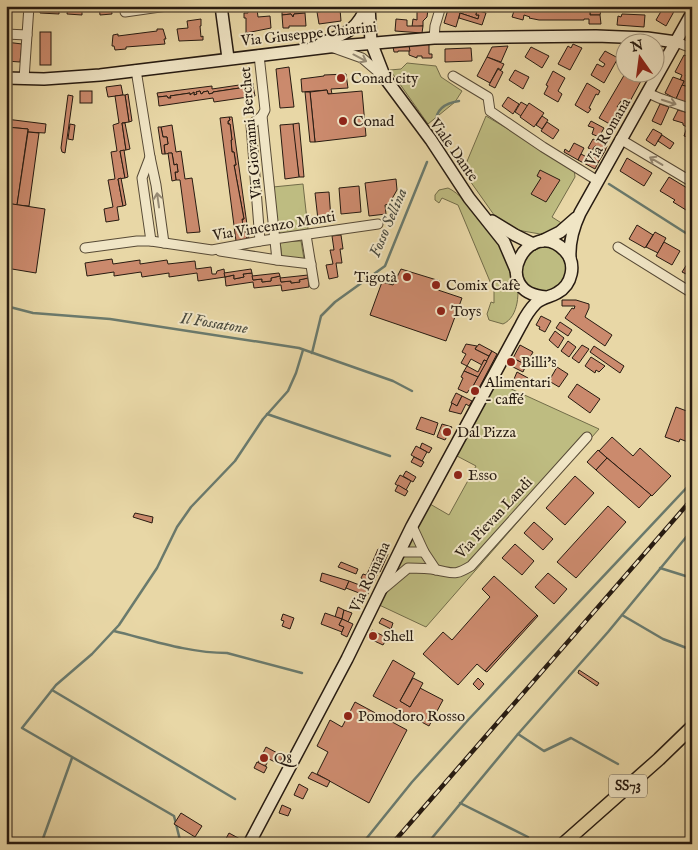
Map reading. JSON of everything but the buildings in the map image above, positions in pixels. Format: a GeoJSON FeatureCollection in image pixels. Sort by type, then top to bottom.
{"type":"FeatureCollection","features":[{"type":"Feature","properties":{"kind":"main road","name":"SS73"},"geometry":{"type":"LineString","coordinates":[[563,844],[659,759],[692,727]]}},
{"type":"Feature","properties":{"kind":"street"},"geometry":{"type":"LineString","coordinates":[[24,79],[29,6]]}},
{"type":"Feature","properties":{"kind":"street"},"geometry":{"type":"LineString","coordinates":[[125,6],[125,12],[167,6]]}},
{"type":"Feature","properties":{"kind":"street"},"geometry":{"type":"LineString","coordinates":[[221,6],[228,58]]}},
{"type":"Feature","properties":{"kind":"street"},"geometry":{"type":"LineString","coordinates":[[309,49],[354,28],[368,6]]}},
{"type":"Feature","properties":{"kind":"street","name":"Viale Dante"},"geometry":{"type":"LineString","coordinates":[[368,6],[371,42],[385,78],[431,140],[469,198],[504,242],[517,271]]}},
{"type":"Feature","properties":{"kind":"street"},"geometry":{"type":"LineString","coordinates":[[434,38],[435,26],[441,6]]}},
{"type":"Feature","properties":{"kind":"street","name":"Via Romana"},"geometry":{"type":"LineString","coordinates":[[580,212],[692,14]]}},
{"type":"Feature","properties":{"kind":"street"},"geometry":{"type":"LineString","coordinates":[[6,34],[27,35]]}},
{"type":"Feature","properties":{"kind":"street","name":"Via Giuseppe Chiarini"},"geometry":{"type":"LineString","coordinates":[[6,78],[67,78],[371,42],[434,38],[596,36],[647,38],[676,42]]}},
{"type":"Feature","properties":{"kind":"street"},"geometry":{"type":"LineString","coordinates":[[379,63],[381,50],[391,41]]}},
{"type":"Feature","properties":{"kind":"street"},"geometry":{"type":"LineString","coordinates":[[676,42],[692,48]]}},
{"type":"Feature","properties":{"kind":"street"},"geometry":{"type":"LineString","coordinates":[[329,47],[362,58],[385,78]]}},
{"type":"Feature","properties":{"kind":"street","name":"Via Giovanni Berchet"},"geometry":{"type":"LineString","coordinates":[[258,55],[265,110],[262,116],[277,260]]}},
{"type":"Feature","properties":{"kind":"street"},"geometry":{"type":"LineString","coordinates":[[136,70],[164,243]]}},
{"type":"Feature","properties":{"kind":"street"},"geometry":{"type":"LineString","coordinates":[[454,76],[488,96],[490,111],[598,181]]}},
{"type":"Feature","properties":{"kind":"street"},"geometry":{"type":"LineString","coordinates":[[648,93],[692,109]]}},
{"type":"Feature","properties":{"kind":"street"},"geometry":{"type":"LineString","coordinates":[[260,241],[251,125],[262,116]]}},
{"type":"Feature","properties":{"kind":"street"},"geometry":{"type":"LineString","coordinates":[[620,140],[692,182]]}},
{"type":"Feature","properties":{"kind":"street"},"geometry":{"type":"LineString","coordinates":[[150,157],[142,178],[151,241]]}},
{"type":"Feature","properties":{"kind":"street"},"geometry":{"type":"LineString","coordinates":[[580,212],[572,231],[569,245],[572,266],[568,283],[555,295],[538,296],[530,293],[519,281],[517,263],[520,255],[526,248],[560,232],[571,224],[580,212]]}},
{"type":"Feature","properties":{"kind":"street"},"geometry":{"type":"LineString","coordinates":[[485,216],[514,235],[538,242],[550,242],[558,245],[570,258]]}},
{"type":"Feature","properties":{"kind":"street","name":"Via Vincenzo Monti"},"geometry":{"type":"LineString","coordinates":[[85,248],[151,241],[212,250],[378,224]]}},
{"type":"Feature","properties":{"kind":"street"},"geometry":{"type":"LineString","coordinates":[[306,234],[314,284]]}},
{"type":"Feature","properties":{"kind":"street"},"geometry":{"type":"LineString","coordinates":[[618,247],[692,293]]}},
{"type":"Feature","properties":{"kind":"street"},"geometry":{"type":"LineString","coordinates":[[212,250],[311,264]]}},
{"type":"Feature","properties":{"kind":"street"},"geometry":{"type":"LineString","coordinates":[[520,325],[524,302],[523,287]]}},
{"type":"Feature","properties":{"kind":"street"},"geometry":{"type":"LineString","coordinates":[[520,325],[530,309],[546,296]]}},
{"type":"Feature","properties":{"kind":"street","name":"Via Romana"},"geometry":{"type":"LineString","coordinates":[[249,844],[347,659],[412,526],[520,325]]}},
{"type":"Feature","properties":{"kind":"street","name":"Via Pievan Landi"},"geometry":{"type":"LineString","coordinates":[[408,568],[436,570],[449,574],[461,572],[471,566],[587,437]]}},
{"type":"Feature","properties":{"kind":"street"},"geometry":{"type":"LineString","coordinates":[[412,526],[424,552],[436,570]]}},
{"type":"Feature","properties":{"kind":"street"},"geometry":{"type":"LineString","coordinates":[[381,591],[408,568],[399,552],[424,552]]}},
{"type":"Feature","properties":{"kind":"shaded area"},"geometry":{"type":"Polygon","coordinates":[[[407,63],[436,66],[441,77],[462,91],[455,102],[428,124],[390,70],[401,69],[407,63]]]}},
{"type":"Feature","properties":{"kind":"shaded area"},"geometry":{"type":"Polygon","coordinates":[[[486,116],[574,168],[575,177],[552,217],[563,224],[552,231],[540,234],[517,230],[499,222],[463,171],[486,116]]]}},
{"type":"Feature","properties":{"kind":"shaded area"},"geometry":{"type":"Polygon","coordinates":[[[303,184],[308,229],[282,234],[279,232],[273,187],[303,184]]]}},
{"type":"Feature","properties":{"kind":"shaded area"},"geometry":{"type":"Polygon","coordinates":[[[448,188],[466,202],[487,227],[516,276],[518,289],[517,303],[512,316],[503,324],[489,320],[487,314],[491,302],[494,303],[494,291],[458,205],[442,198],[439,203],[435,200],[435,195],[439,190],[448,188]]]}},
{"type":"Feature","properties":{"kind":"shaded area"},"geometry":{"type":"Polygon","coordinates":[[[301,241],[304,259],[282,257],[280,242],[301,241]]]}},
{"type":"Feature","properties":{"kind":"shaded area"},"geometry":{"type":"Polygon","coordinates":[[[544,247],[556,251],[562,257],[566,269],[562,281],[556,287],[544,291],[532,287],[526,281],[522,269],[526,257],[532,251],[544,247]]]}},
{"type":"Feature","properties":{"kind":"shaded area"},"geometry":{"type":"Polygon","coordinates":[[[496,382],[599,429],[426,627],[375,603],[430,504],[449,515],[476,466],[457,456],[496,382]]]}},
{"type":"Feature","properties":{"kind":"waterway","name":"Fosso Sellina"},"geometry":{"type":"LineString","coordinates":[[436,122],[436,117],[443,107],[459,101]]}},
{"type":"Feature","properties":{"kind":"waterway","name":"Fosso Sellina"},"geometry":{"type":"LineString","coordinates":[[312,353],[321,316],[335,302],[385,266],[427,162]]}},
{"type":"Feature","properties":{"kind":"waterway","name":"Fosso Sellina"},"geometry":{"type":"LineString","coordinates":[[609,184],[692,237]]}},
{"type":"Feature","properties":{"kind":"waterway","name":"Il Fossatone"},"geometry":{"type":"LineString","coordinates":[[6,306],[33,313],[110,319],[299,348],[393,381],[412,391]]}},
{"type":"Feature","properties":{"kind":"waterway"},"geometry":{"type":"LineString","coordinates":[[181,844],[174,816],[22,728],[56,685],[92,654],[119,625],[157,568],[177,527],[191,507],[235,461],[263,419],[288,391],[303,350]]}},
{"type":"Feature","properties":{"kind":"waterway"},"geometry":{"type":"LineString","coordinates":[[267,414],[390,456]]}},
{"type":"Feature","properties":{"kind":"waterway"},"geometry":{"type":"LineString","coordinates":[[362,844],[412,782],[469,719],[692,482]]}},
{"type":"Feature","properties":{"kind":"waterway"},"geometry":{"type":"LineString","coordinates":[[427,844],[518,734],[608,632],[692,530]]}},
{"type":"Feature","properties":{"kind":"waterway"},"geometry":{"type":"LineString","coordinates":[[660,568],[692,578]]}},
{"type":"Feature","properties":{"kind":"waterway"},"geometry":{"type":"LineString","coordinates":[[622,615],[663,639],[692,650]]}},
{"type":"Feature","properties":{"kind":"waterway"},"geometry":{"type":"LineString","coordinates":[[114,631],[199,651],[227,653],[302,673]]}},
{"type":"Feature","properties":{"kind":"waterway"},"geometry":{"type":"LineString","coordinates":[[52,690],[235,799]]}},
{"type":"Feature","properties":{"kind":"waterway"},"geometry":{"type":"LineString","coordinates":[[518,734],[544,751],[571,738],[618,764]]}},
{"type":"Feature","properties":{"kind":"waterway"},"geometry":{"type":"LineString","coordinates":[[41,844],[72,758]]}},
{"type":"Feature","properties":{"kind":"waterway"},"geometry":{"type":"LineString","coordinates":[[460,803],[528,837]]}},
{"type":"Feature","properties":{"kind":"railway"},"geometry":{"type":"LineString","coordinates":[[392,844],[692,499]]}},
{"type":"Feature","properties":{"kind":"place","name":"Conad city"},"geometry":{"type":"Point","coordinates":[341,78]}},
{"type":"Feature","properties":{"kind":"place","name":"Conad"},"geometry":{"type":"Point","coordinates":[343,121]}},
{"type":"Feature","properties":{"kind":"place","name":"Tigotà"},"geometry":{"type":"Point","coordinates":[407,277]}},
{"type":"Feature","properties":{"kind":"place","name":"Comix Cafè"},"geometry":{"type":"Point","coordinates":[436,285]}},
{"type":"Feature","properties":{"kind":"place","name":"Toys"},"geometry":{"type":"Point","coordinates":[441,311]}},
{"type":"Feature","properties":{"kind":"place","name":"Billi's"},"geometry":{"type":"Point","coordinates":[511,362]}},
{"type":"Feature","properties":{"kind":"place","name":"Alimentari - caffé"},"geometry":{"type":"Point","coordinates":[475,391]}},
{"type":"Feature","properties":{"kind":"place","name":"Dal Pizza"},"geometry":{"type":"Point","coordinates":[447,432]}},
{"type":"Feature","properties":{"kind":"place","name":"Esso"},"geometry":{"type":"Point","coordinates":[458,475]}},
{"type":"Feature","properties":{"kind":"place","name":"Shell"},"geometry":{"type":"Point","coordinates":[373,636]}},
{"type":"Feature","properties":{"kind":"place","name":"Pomodoro Rosso"},"geometry":{"type":"Point","coordinates":[348,716]}},
{"type":"Feature","properties":{"kind":"place","name":"Q8"},"geometry":{"type":"Point","coordinates":[264,758]}}]}
